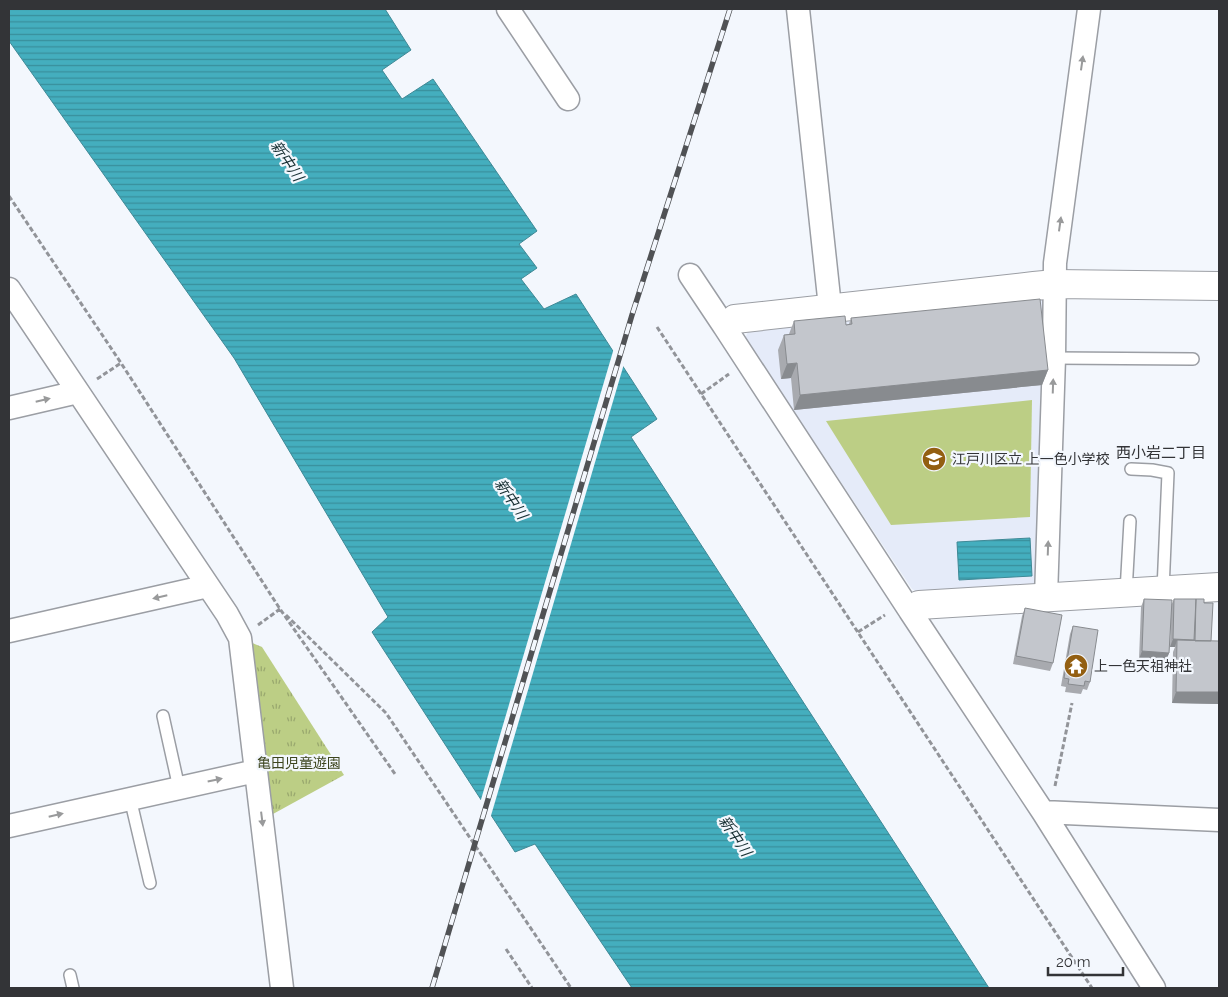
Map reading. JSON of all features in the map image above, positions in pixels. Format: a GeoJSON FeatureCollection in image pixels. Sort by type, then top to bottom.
{"type":"FeatureCollection","features":[{"type":"Feature","properties":{"kind":"street"},"geometry":{"type":"LineString","coordinates":[[508,9],[568,99]]}},
{"type":"Feature","properties":{"kind":"street"},"geometry":{"type":"LineString","coordinates":[[798,9],[830,308]]}},
{"type":"Feature","properties":{"kind":"street"},"geometry":{"type":"LineString","coordinates":[[1046,597],[1056,284],[1055,263],[1090,9]]}},
{"type":"Feature","properties":{"kind":"street"},"geometry":{"type":"LineString","coordinates":[[690,275],[729,322],[747,362],[911,606],[1048,804],[1154,988]]}},
{"type":"Feature","properties":{"kind":"street"},"geometry":{"type":"LineString","coordinates":[[729,322],[830,308],[1056,284],[1219,286]]}},
{"type":"Feature","properties":{"kind":"street"},"geometry":{"type":"LineString","coordinates":[[9,289],[227,614],[240,638],[282,988]]}},
{"type":"Feature","properties":{"kind":"street"},"geometry":{"type":"LineString","coordinates":[[9,408],[78,392]]}},
{"type":"Feature","properties":{"kind":"street"},"geometry":{"type":"LineString","coordinates":[[9,631],[208,586]]}},
{"type":"Feature","properties":{"kind":"street"},"geometry":{"type":"LineString","coordinates":[[911,606],[1219,587]]}},
{"type":"Feature","properties":{"kind":"street"},"geometry":{"type":"LineString","coordinates":[[9,826],[256,771]]}},
{"type":"Feature","properties":{"kind":"street"},"geometry":{"type":"LineString","coordinates":[[1048,804],[1219,820]]}},
{"type":"Feature","properties":{"kind":"lane"},"geometry":{"type":"LineString","coordinates":[[1054,358],[1193,359]]}},
{"type":"Feature","properties":{"kind":"lane"},"geometry":{"type":"LineString","coordinates":[[1131,469],[1168,473],[1163,590]]}},
{"type":"Feature","properties":{"kind":"lane"},"geometry":{"type":"LineString","coordinates":[[1126,592],[1130,521]]}},
{"type":"Feature","properties":{"kind":"lane"},"geometry":{"type":"LineString","coordinates":[[164,716],[179,788]]}},
{"type":"Feature","properties":{"kind":"lane"},"geometry":{"type":"LineString","coordinates":[[130,798],[150,883]]}},
{"type":"Feature","properties":{"kind":"lane"},"geometry":{"type":"LineString","coordinates":[[70,975],[73,988]]}},
{"type":"Feature","properties":{"kind":"path"},"geometry":{"type":"LineString","coordinates":[[9,196],[126,371],[280,610],[395,774]]}},
{"type":"Feature","properties":{"kind":"path"},"geometry":{"type":"LineString","coordinates":[[657,327],[1092,988]]}},
{"type":"Feature","properties":{"kind":"path"},"geometry":{"type":"LineString","coordinates":[[701,394],[747,362]]}},
{"type":"Feature","properties":{"kind":"path"},"geometry":{"type":"LineString","coordinates":[[858,632],[911,606]]}},
{"type":"Feature","properties":{"kind":"path"},"geometry":{"type":"LineString","coordinates":[[280,610],[386,713],[572,988]]}},
{"type":"Feature","properties":{"kind":"path"},"geometry":{"type":"LineString","coordinates":[[1048,804],[1072,703]]}},
{"type":"Feature","properties":{"kind":"path"},"geometry":{"type":"LineString","coordinates":[[506,949],[532,988]]}},
{"type":"Feature","properties":{"kind":"shaded area","name":"江戸川区立 上一色小学校"},"geometry":{"type":"Polygon","coordinates":[[[1041,297],[1046,302],[1041,579],[1035,586],[919,593],[912,589],[745,338],[750,328],[1041,297]]]}},
{"type":"Feature","properties":{"kind":"green space"},"geometry":{"type":"Polygon","coordinates":[[[1032,400],[1030,517],[891,525],[826,421],[1032,400]]]}},
{"type":"Feature","properties":{"kind":"green space","name":"亀田児童遊園"},"geometry":{"type":"Polygon","coordinates":[[[250,642],[262,647],[344,775],[273,814],[250,642]]]}},
{"type":"Feature","properties":{"kind":"water","name":"新中川"},"geometry":{"type":"Polygon","coordinates":[[[9,9],[385,9],[411,50],[382,70],[402,99],[433,79],[537,231],[519,244],[537,268],[521,279],[544,309],[576,294],[657,419],[631,437],[989,988],[632,988],[535,844],[515,852],[372,632],[388,617],[234,358],[9,41],[9,9]]]}},
{"type":"Feature","properties":{"kind":"water"},"geometry":{"type":"Polygon","coordinates":[[[1030,538],[1032,576],[959,580],[957,542],[1030,538]]]}},
{"type":"Feature","properties":{"kind":"pier"},"geometry":{"type":"Polygon","coordinates":[[[614,348],[624,364],[490,819],[480,803],[614,348]]]}},
{"type":"Feature","properties":{"kind":"building"},"geometry":{"type":"Polygon","coordinates":[[[1040,299],[1048,370],[800,395],[797,363],[787,364],[784,335],[795,334],[794,321],[845,316],[846,325],[852,324],[851,318],[1040,299]]]}},
{"type":"Feature","properties":{"kind":"building"},"geometry":{"type":"Polygon","coordinates":[[[1144,599],[1172,600],[1169,653],[1142,651],[1144,599]]]}},
{"type":"Feature","properties":{"kind":"building"},"geometry":{"type":"Polygon","coordinates":[[[1174,599],[1196,599],[1194,640],[1173,639],[1174,599]]]}},
{"type":"Feature","properties":{"kind":"building"},"geometry":{"type":"Polygon","coordinates":[[[1196,599],[1204,599],[1204,603],[1213,603],[1211,641],[1195,641],[1196,599]]]}},
{"type":"Feature","properties":{"kind":"building"},"geometry":{"type":"Polygon","coordinates":[[[1025,608],[1062,615],[1053,663],[1016,656],[1025,608]]]}},
{"type":"Feature","properties":{"kind":"building"},"geometry":{"type":"Polygon","coordinates":[[[1073,626],[1098,630],[1090,682],[1085,681],[1084,686],[1068,684],[1069,679],[1064,678],[1073,626]]]}},
{"type":"Feature","properties":{"kind":"building"},"geometry":{"type":"Polygon","coordinates":[[[1177,640],[1219,641],[1219,692],[1176,692],[1177,640]]]}},
{"type":"Feature","properties":{"kind":"railway"},"geometry":{"type":"LineString","coordinates":[[432,988],[632,315],[730,9]]}},
{"type":"Feature","properties":{"kind":"place","name":"江戸川区立 上一色小学校"},"geometry":{"type":"Point","coordinates":[934,459]}},
{"type":"Feature","properties":{"kind":"place","name":"上一色天祖神社"},"geometry":{"type":"Point","coordinates":[1076,666]}},
{"type":"Feature","properties":{"kind":"district","name":"西小岩二丁目"},"geometry":{"type":"Point","coordinates":[1161,453]}}]}
